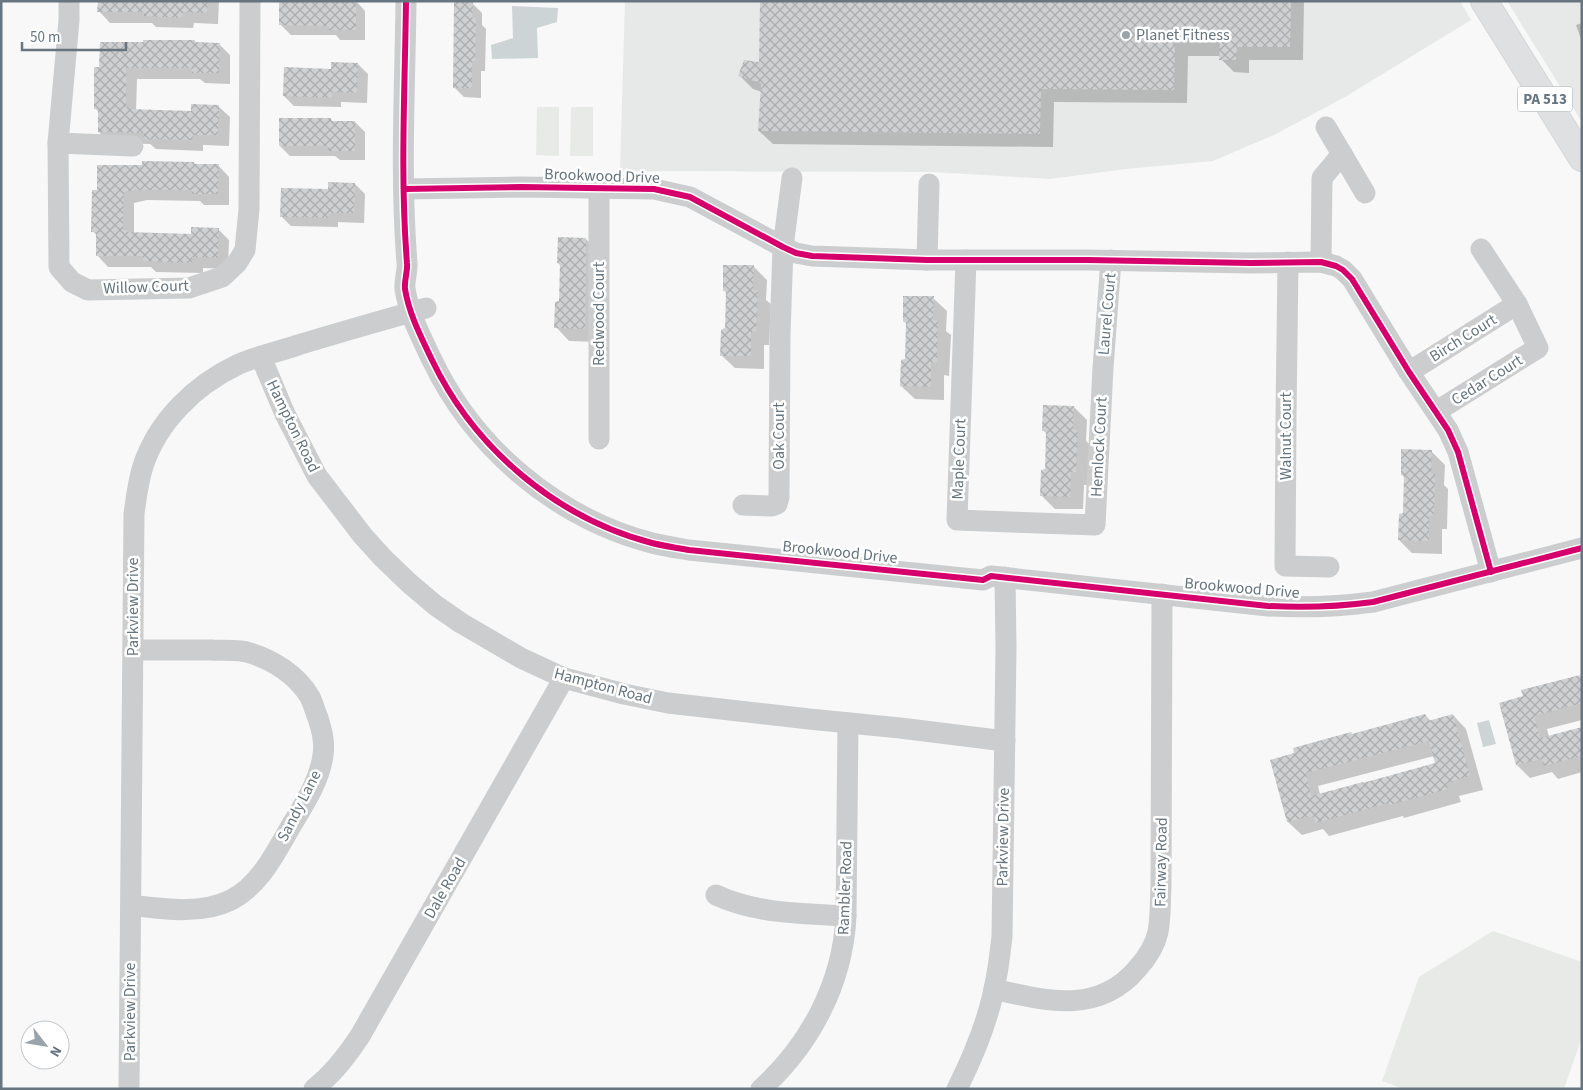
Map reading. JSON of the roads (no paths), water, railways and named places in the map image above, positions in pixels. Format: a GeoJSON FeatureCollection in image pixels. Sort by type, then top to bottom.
{"type":"FeatureCollection","features":[{"type":"Feature","properties":{"kind":"main road","name":"PA 513"},"geometry":{"type":"LineString","coordinates":[[1484,1],[1582,158]]}},
{"type":"Feature","properties":{"kind":"street","name":"Willow Court"},"geometry":{"type":"LineString","coordinates":[[70,1],[58,143],[59,267],[72,282],[88,290],[190,288],[222,278],[237,263],[245,250],[249,208],[250,1]]}},
{"type":"Feature","properties":{"kind":"street","name":"Brookwood Drive"},"geometry":{"type":"LineString","coordinates":[[406,1],[404,222],[408,268],[405,288],[419,310],[418,331],[452,398],[497,453],[540,490],[569,509],[600,525],[652,543],[689,550],[983,580],[998,577],[1268,606],[1308,608],[1339,607],[1382,600],[1582,548]]}},
{"type":"Feature","properties":{"kind":"street"},"geometry":{"type":"LineString","coordinates":[[1326,127],[1365,193]]}},
{"type":"Feature","properties":{"kind":"street"},"geometry":{"type":"LineString","coordinates":[[58,143],[133,146]]}},
{"type":"Feature","properties":{"kind":"street"},"geometry":{"type":"LineString","coordinates":[[1321,262],[1322,178],[1342,154]]}},
{"type":"Feature","properties":{"kind":"street"},"geometry":{"type":"LineString","coordinates":[[783,247],[792,178]]}},
{"type":"Feature","properties":{"kind":"street"},"geometry":{"type":"LineString","coordinates":[[927,260],[929,184]]}},
{"type":"Feature","properties":{"kind":"street","name":"Brookwood Drive"},"geometry":{"type":"LineString","coordinates":[[404,189],[511,187],[654,189],[690,197],[783,247],[796,253],[812,256],[927,260],[1321,262],[1336,266],[1352,279],[1409,372],[1448,430],[1458,452],[1491,572]]}},
{"type":"Feature","properties":{"kind":"street","name":"Redwood Court"},"geometry":{"type":"LineString","coordinates":[[599,439],[600,188]]}},
{"type":"Feature","properties":{"kind":"street","name":"Oak Court"},"geometry":{"type":"LineString","coordinates":[[743,505],[772,506],[777,504],[779,497],[780,334],[783,247]]}},
{"type":"Feature","properties":{"kind":"street"},"geometry":{"type":"LineString","coordinates":[[1480,249],[1517,304]]}},
{"type":"Feature","properties":{"kind":"street","name":"Maple Court"},"geometry":{"type":"LineString","coordinates":[[966,260],[958,520],[1095,525]]}},
{"type":"Feature","properties":{"kind":"street","name":"Laurel Court"},"geometry":{"type":"LineString","coordinates":[[1103,368],[1111,260]]}},
{"type":"Feature","properties":{"kind":"street","name":"Walnut Court"},"geometry":{"type":"LineString","coordinates":[[1288,262],[1286,566],[1329,567]]}},
{"type":"Feature","properties":{"kind":"street","name":"Cedar Court"},"geometry":{"type":"LineString","coordinates":[[1437,412],[1538,348],[1517,304]]}},
{"type":"Feature","properties":{"kind":"street","name":"Birch Court"},"geometry":{"type":"LineString","coordinates":[[1409,372],[1517,304]]}},
{"type":"Feature","properties":{"kind":"street","name":"Parkview Drive"},"geometry":{"type":"LineString","coordinates":[[129,1089],[134,514],[138,485],[144,464],[164,424],[186,400],[197,389],[236,366],[369,323],[419,310]]}},
{"type":"Feature","properties":{"kind":"street","name":"Hampton Road"},"geometry":{"type":"LineString","coordinates":[[261,357],[285,414],[318,476],[347,516],[382,558],[409,584],[461,623],[521,658],[564,678],[624,694],[668,703],[1005,741]]}},
{"type":"Feature","properties":{"kind":"street","name":"Hemlock Court"},"geometry":{"type":"LineString","coordinates":[[1095,525],[1103,368]]}},
{"type":"Feature","properties":{"kind":"street","name":"Parkview Drive"},"geometry":{"type":"LineString","coordinates":[[957,1089],[971,1061],[981,1034],[994,988],[1002,937],[1006,647],[998,577]]}},
{"type":"Feature","properties":{"kind":"street","name":"Fairway Road"},"geometry":{"type":"LineString","coordinates":[[994,988],[1031,998],[1056,1002],[1084,1000],[1100,996],[1115,989],[1132,975],[1152,948],[1158,934],[1161,886],[1162,594]]}},
{"type":"Feature","properties":{"kind":"street","name":"Sandy Lane"},"geometry":{"type":"LineString","coordinates":[[130,905],[172,910],[196,909],[215,906],[230,900],[252,886],[263,872],[308,797],[318,774],[323,757],[324,744],[322,730],[310,697],[285,670],[273,663],[249,652],[133,650]]}},
{"type":"Feature","properties":{"kind":"street","name":"Dale Road"},"geometry":{"type":"LineString","coordinates":[[314,1089],[333,1072],[360,1036],[564,678]]}},
{"type":"Feature","properties":{"kind":"street","name":"Rambler Road"},"geometry":{"type":"LineString","coordinates":[[761,1089],[792,1058],[806,1038],[826,1002],[836,975],[843,944],[846,916],[848,723]]}},
{"type":"Feature","properties":{"kind":"street"},"geometry":{"type":"LineString","coordinates":[[716,895],[730,902],[757,908],[846,916]]}},
{"type":"Feature","properties":{"kind":"place","name":"Planet Fitness"},"geometry":{"type":"Point","coordinates":[1126,35]}}]}
